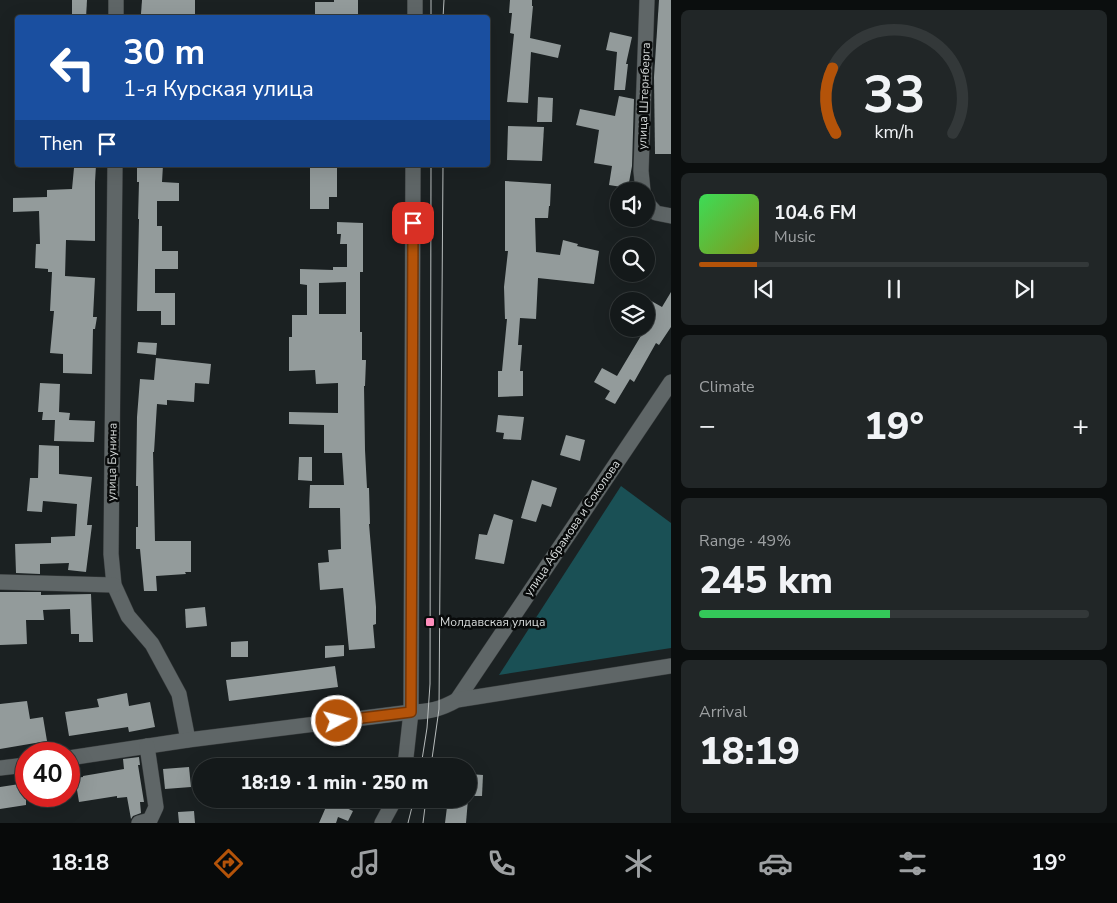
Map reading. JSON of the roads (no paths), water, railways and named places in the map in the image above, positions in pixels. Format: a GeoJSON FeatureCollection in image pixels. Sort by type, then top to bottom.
{"type":"FeatureCollection","features":[{"type":"Feature","properties":{"kind":"street"},"geometry":{"type":"LineString","coordinates":[[116,0],[116,15]]}},
{"type":"Feature","properties":{"kind":"street"},"geometry":{"type":"LineString","coordinates":[[415,0],[415,15]]}},
{"type":"Feature","properties":{"kind":"street","name":"улица Штернберга"},"geometry":{"type":"LineString","coordinates":[[643,182],[647,0]]}},
{"type":"Feature","properties":{"kind":"street","name":"улица Бунина"},"geometry":{"type":"LineString","coordinates":[[115,167],[111,554],[114,584],[128,616],[152,644],[179,694],[188,740]]}},
{"type":"Feature","properties":{"kind":"street"},"geometry":{"type":"LineString","coordinates":[[406,758],[411,712],[413,167]]}},
{"type":"Feature","properties":{"kind":"street"},"geometry":{"type":"LineString","coordinates":[[655,212],[671,216]]}},
{"type":"Feature","properties":{"kind":"street","name":"улица Абрамова и Соколова"},"geometry":{"type":"LineString","coordinates":[[457,700],[671,382]]}},
{"type":"Feature","properties":{"kind":"street"},"geometry":{"type":"LineString","coordinates":[[0,582],[114,584]]}},
{"type":"Feature","properties":{"kind":"street"},"geometry":{"type":"LineString","coordinates":[[80,756],[188,740],[411,712],[428,712],[442,708],[457,700],[671,666]]}},
{"type":"Feature","properties":{"kind":"street"},"geometry":{"type":"LineString","coordinates":[[139,823],[150,820],[156,807],[147,746]]}},
{"type":"Feature","properties":{"kind":"street"},"geometry":{"type":"LineString","coordinates":[[0,768],[15,766]]}},
{"type":"Feature","properties":{"kind":"street"},"geometry":{"type":"LineString","coordinates":[[382,823],[390,808]]}},
{"type":"Feature","properties":{"kind":"tram line"},"geometry":{"type":"LineString","coordinates":[[431,0],[431,15]]}},
{"type":"Feature","properties":{"kind":"tram line"},"geometry":{"type":"LineString","coordinates":[[443,15],[444,0]]}},
{"type":"Feature","properties":{"kind":"tram line"},"geometry":{"type":"LineString","coordinates":[[422,758],[427,728],[430,684],[431,167]]}},
{"type":"Feature","properties":{"kind":"tram line"},"geometry":{"type":"LineString","coordinates":[[432,758],[439,709],[443,167]]}},
{"type":"Feature","properties":{"kind":"tram line"},"geometry":{"type":"LineString","coordinates":[[408,823],[412,808]]}},
{"type":"Feature","properties":{"kind":"tram line"},"geometry":{"type":"LineString","coordinates":[[423,823],[425,808]]}},
{"type":"Feature","properties":{"kind":"place","name":"Молдавская улица"},"geometry":{"type":"Point","coordinates":[430,622]}}]}
